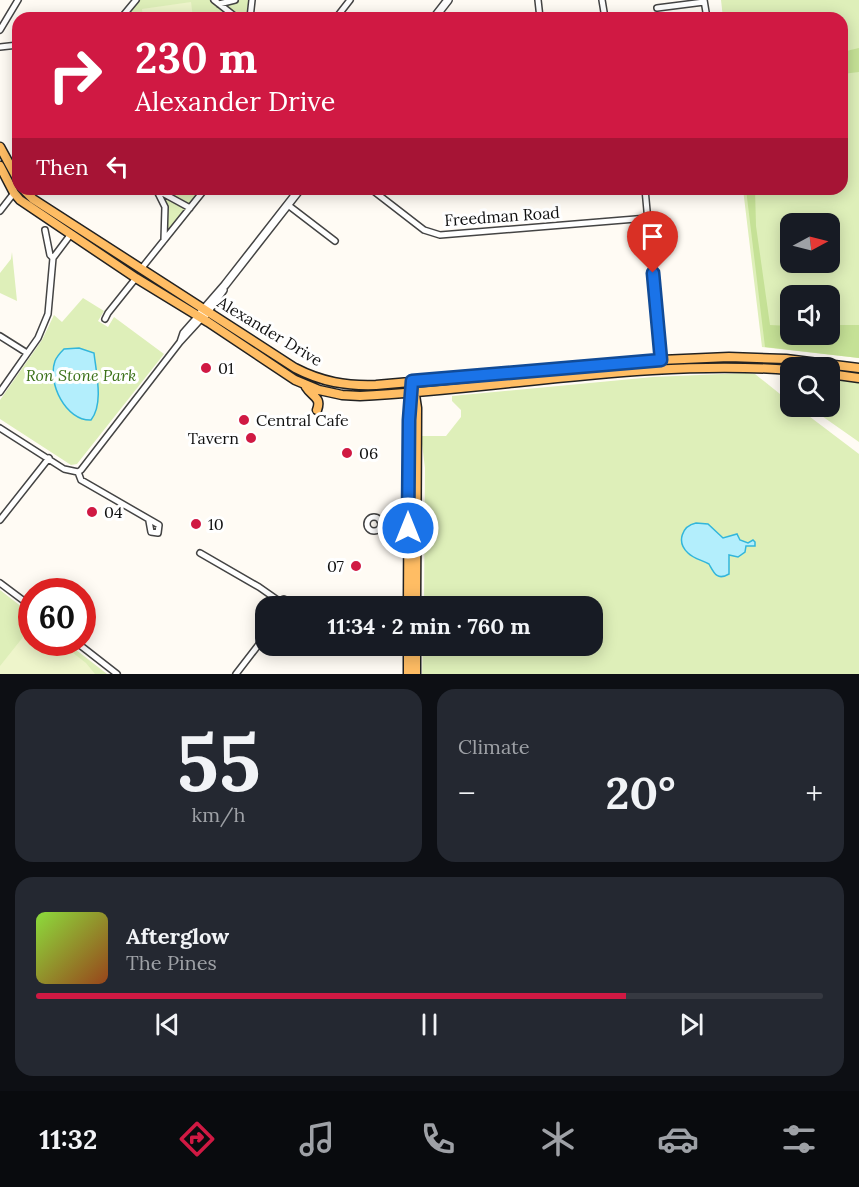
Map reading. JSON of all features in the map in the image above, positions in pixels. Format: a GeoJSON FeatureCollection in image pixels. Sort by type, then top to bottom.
{"type":"FeatureCollection","features":[{"type":"Feature","properties":{"kind":"main road"},"geometry":{"type":"LineString","coordinates":[[0,147],[12,169]]}},
{"type":"Feature","properties":{"kind":"main road","name":"Alexander Drive"},"geometry":{"type":"LineString","coordinates":[[0,166],[11,197],[20,200],[136,278],[304,385],[342,395],[393,394],[729,357],[859,368]]}},
{"type":"Feature","properties":{"kind":"main road","name":"Alexander Drive"},"geometry":{"type":"LineString","coordinates":[[29,195],[295,368],[337,384],[361,386],[661,365],[780,369]]}},
{"type":"Feature","properties":{"kind":"main road"},"geometry":{"type":"LineString","coordinates":[[840,375],[859,378]]}},
{"type":"Feature","properties":{"kind":"main road"},"geometry":{"type":"LineString","coordinates":[[408,596],[417,408],[412,381]]}},
{"type":"Feature","properties":{"kind":"main road"},"geometry":{"type":"LineString","coordinates":[[304,385],[319,400],[317,410]]}},
{"type":"Feature","properties":{"kind":"main road"},"geometry":{"type":"LineString","coordinates":[[417,408],[421,399],[435,389]]}},
{"type":"Feature","properties":{"kind":"main road"},"geometry":{"type":"LineString","coordinates":[[413,392],[409,420],[416,596]]}},
{"type":"Feature","properties":{"kind":"main road"},"geometry":{"type":"LineString","coordinates":[[393,394],[402,400],[409,420]]}},
{"type":"Feature","properties":{"kind":"main road"},"geometry":{"type":"LineString","coordinates":[[408,656],[408,674]]}},
{"type":"Feature","properties":{"kind":"main road"},"geometry":{"type":"LineString","coordinates":[[416,656],[416,674]]}},
{"type":"Feature","properties":{"kind":"street"},"geometry":{"type":"LineString","coordinates":[[0,30],[18,0]]}},
{"type":"Feature","properties":{"kind":"street"},"geometry":{"type":"LineString","coordinates":[[126,12],[136,0]]}},
{"type":"Feature","properties":{"kind":"street"},"geometry":{"type":"LineString","coordinates":[[217,2],[235,0]]}},
{"type":"Feature","properties":{"kind":"street"},"geometry":{"type":"LineString","coordinates":[[341,12],[350,0]]}},
{"type":"Feature","properties":{"kind":"street"},"geometry":{"type":"LineString","coordinates":[[439,12],[448,0]]}},
{"type":"Feature","properties":{"kind":"street"},"geometry":{"type":"LineString","coordinates":[[657,8],[704,1]]}},
{"type":"Feature","properties":{"kind":"street"},"geometry":{"type":"LineString","coordinates":[[217,2],[230,12]]}},
{"type":"Feature","properties":{"kind":"street"},"geometry":{"type":"LineString","coordinates":[[159,195],[165,207],[164,241]]}},
{"type":"Feature","properties":{"kind":"street"},"geometry":{"type":"LineString","coordinates":[[141,269],[200,195]]}},
{"type":"Feature","properties":{"kind":"street"},"geometry":{"type":"LineString","coordinates":[[0,428],[68,471],[81,470],[180,342],[183,333],[206,310],[296,195]]}},
{"type":"Feature","properties":{"kind":"street","name":"Freedman Road"},"geometry":{"type":"LineString","coordinates":[[384,195],[424,230],[440,235],[648,218]]}},
{"type":"Feature","properties":{"kind":"street"},"geometry":{"type":"LineString","coordinates":[[646,195],[661,365]]}},
{"type":"Feature","properties":{"kind":"street"},"geometry":{"type":"LineString","coordinates":[[166,196],[190,208]]}},
{"type":"Feature","properties":{"kind":"street"},"geometry":{"type":"LineString","coordinates":[[0,211],[11,197]]}},
{"type":"Feature","properties":{"kind":"street"},"geometry":{"type":"LineString","coordinates":[[288,206],[335,241]]}},
{"type":"Feature","properties":{"kind":"street"},"geometry":{"type":"LineString","coordinates":[[45,230],[50,255],[53,258]]}},
{"type":"Feature","properties":{"kind":"street"},"geometry":{"type":"LineString","coordinates":[[0,392],[38,338],[48,314],[53,258],[71,234]]}},
{"type":"Feature","properties":{"kind":"street"},"geometry":{"type":"LineString","coordinates":[[105,319],[136,278]]}},
{"type":"Feature","properties":{"kind":"street"},"geometry":{"type":"LineString","coordinates":[[0,336],[27,353]]}},
{"type":"Feature","properties":{"kind":"street"},"geometry":{"type":"LineString","coordinates":[[0,520],[49,458]]}},
{"type":"Feature","properties":{"kind":"street"},"geometry":{"type":"LineString","coordinates":[[78,472],[81,480],[149,521]]}},
{"type":"Feature","properties":{"kind":"street"},"geometry":{"type":"LineString","coordinates":[[380,524],[412,525]]}},
{"type":"Feature","properties":{"kind":"street"},"geometry":{"type":"LineString","coordinates":[[200,553],[259,587],[270,596]]}},
{"type":"Feature","properties":{"kind":"street"},"geometry":{"type":"LineString","coordinates":[[0,583],[18,596]]}},
{"type":"Feature","properties":{"kind":"street"},"geometry":{"type":"LineString","coordinates":[[236,674],[255,649]]}},
{"type":"Feature","properties":{"kind":"street"},"geometry":{"type":"LineString","coordinates":[[94,656],[117,674]]}},
{"type":"Feature","properties":{"kind":"green space"},"geometry":{"type":"Polygon","coordinates":[[[136,0],[213,0],[219,5],[235,0],[252,0],[251,12],[126,12],[136,0]]]}},
{"type":"Feature","properties":{"kind":"green space"},"geometry":{"type":"Polygon","coordinates":[[[721,0],[859,0],[859,358],[762,347],[744,195],[848,195],[848,12],[722,12],[721,0]]]}},
{"type":"Feature","properties":{"kind":"green space"},"geometry":{"type":"Polygon","coordinates":[[[191,2],[192,12],[142,12],[142,9],[191,2]]]}},
{"type":"Feature","properties":{"kind":"green space"},"geometry":{"type":"Polygon","coordinates":[[[859,48],[859,72],[848,73],[848,51],[859,48]]]}},
{"type":"Feature","properties":{"kind":"green space"},"geometry":{"type":"Polygon","coordinates":[[[159,195],[200,195],[164,241],[165,207],[159,195]]]}},
{"type":"Feature","properties":{"kind":"green space"},"geometry":{"type":"Polygon","coordinates":[[[747,195],[755,195],[756,226],[770,325],[780,326],[780,345],[840,345],[840,325],[859,325],[859,358],[765,347],[747,195]]]}},
{"type":"Feature","properties":{"kind":"green space"},"geometry":{"type":"Polygon","coordinates":[[[12,252],[17,301],[0,293],[0,273],[11,259],[12,252]]]}},
{"type":"Feature","properties":{"kind":"green space","name":"Ron Stone Park"},"geometry":{"type":"Polygon","coordinates":[[[83,298],[104,311],[98,321],[108,327],[114,317],[164,354],[77,464],[71,465],[0,419],[0,400],[42,340],[54,315],[62,322],[83,298]]]}},
{"type":"Feature","properties":{"kind":"green space"},"geometry":{"type":"Polygon","coordinates":[[[755,374],[780,394],[780,417],[810,417],[859,454],[859,674],[422,674],[423,656],[603,656],[603,596],[424,596],[425,468],[421,436],[446,436],[461,417],[461,410],[452,401],[452,396],[653,377],[755,374]]]}},
{"type":"Feature","properties":{"kind":"green space"},"geometry":{"type":"Polygon","coordinates":[[[840,379],[859,382],[859,442],[823,417],[840,417],[840,379]]]}},
{"type":"Feature","properties":{"kind":"green space"},"geometry":{"type":"Polygon","coordinates":[[[0,590],[18,604],[18,656],[84,656],[107,674],[0,674],[0,590]]]}},
{"type":"Feature","properties":{"kind":"green space"},"geometry":{"type":"Polygon","coordinates":[[[18,643],[18,656],[77,656],[95,674],[0,674],[0,666],[18,643]]]}},
{"type":"Feature","properties":{"kind":"water"},"geometry":{"type":"Polygon","coordinates":[[[79,348],[94,353],[98,397],[91,420],[82,419],[67,408],[56,390],[54,380],[53,370],[59,355],[64,349],[79,348]]]}},
{"type":"Feature","properties":{"kind":"water"},"geometry":{"type":"Polygon","coordinates":[[[696,523],[708,524],[723,538],[737,534],[740,540],[748,543],[753,540],[755,546],[746,546],[745,552],[738,557],[729,555],[729,574],[719,576],[714,573],[709,564],[695,558],[684,549],[682,535],[687,527],[696,523]]]}},
{"type":"Feature","properties":{"kind":"place","name":"01"},"geometry":{"type":"Point","coordinates":[206,368]}},
{"type":"Feature","properties":{"kind":"place","name":"Central Cafe"},"geometry":{"type":"Point","coordinates":[244,420]}},
{"type":"Feature","properties":{"kind":"place","name":"Tavern"},"geometry":{"type":"Point","coordinates":[251,438]}},
{"type":"Feature","properties":{"kind":"place","name":"06"},"geometry":{"type":"Point","coordinates":[347,453]}},
{"type":"Feature","properties":{"kind":"place","name":"04"},"geometry":{"type":"Point","coordinates":[92,512]}},
{"type":"Feature","properties":{"kind":"place","name":"10"},"geometry":{"type":"Point","coordinates":[196,524]}},
{"type":"Feature","properties":{"kind":"place","name":"07"},"geometry":{"type":"Point","coordinates":[356,566]}},
{"type":"Feature","properties":{"kind":"route"},"geometry":{"type":"LineString","coordinates":[[408,528],[409,420],[412,381],[661,360],[653,273]]}}]}
